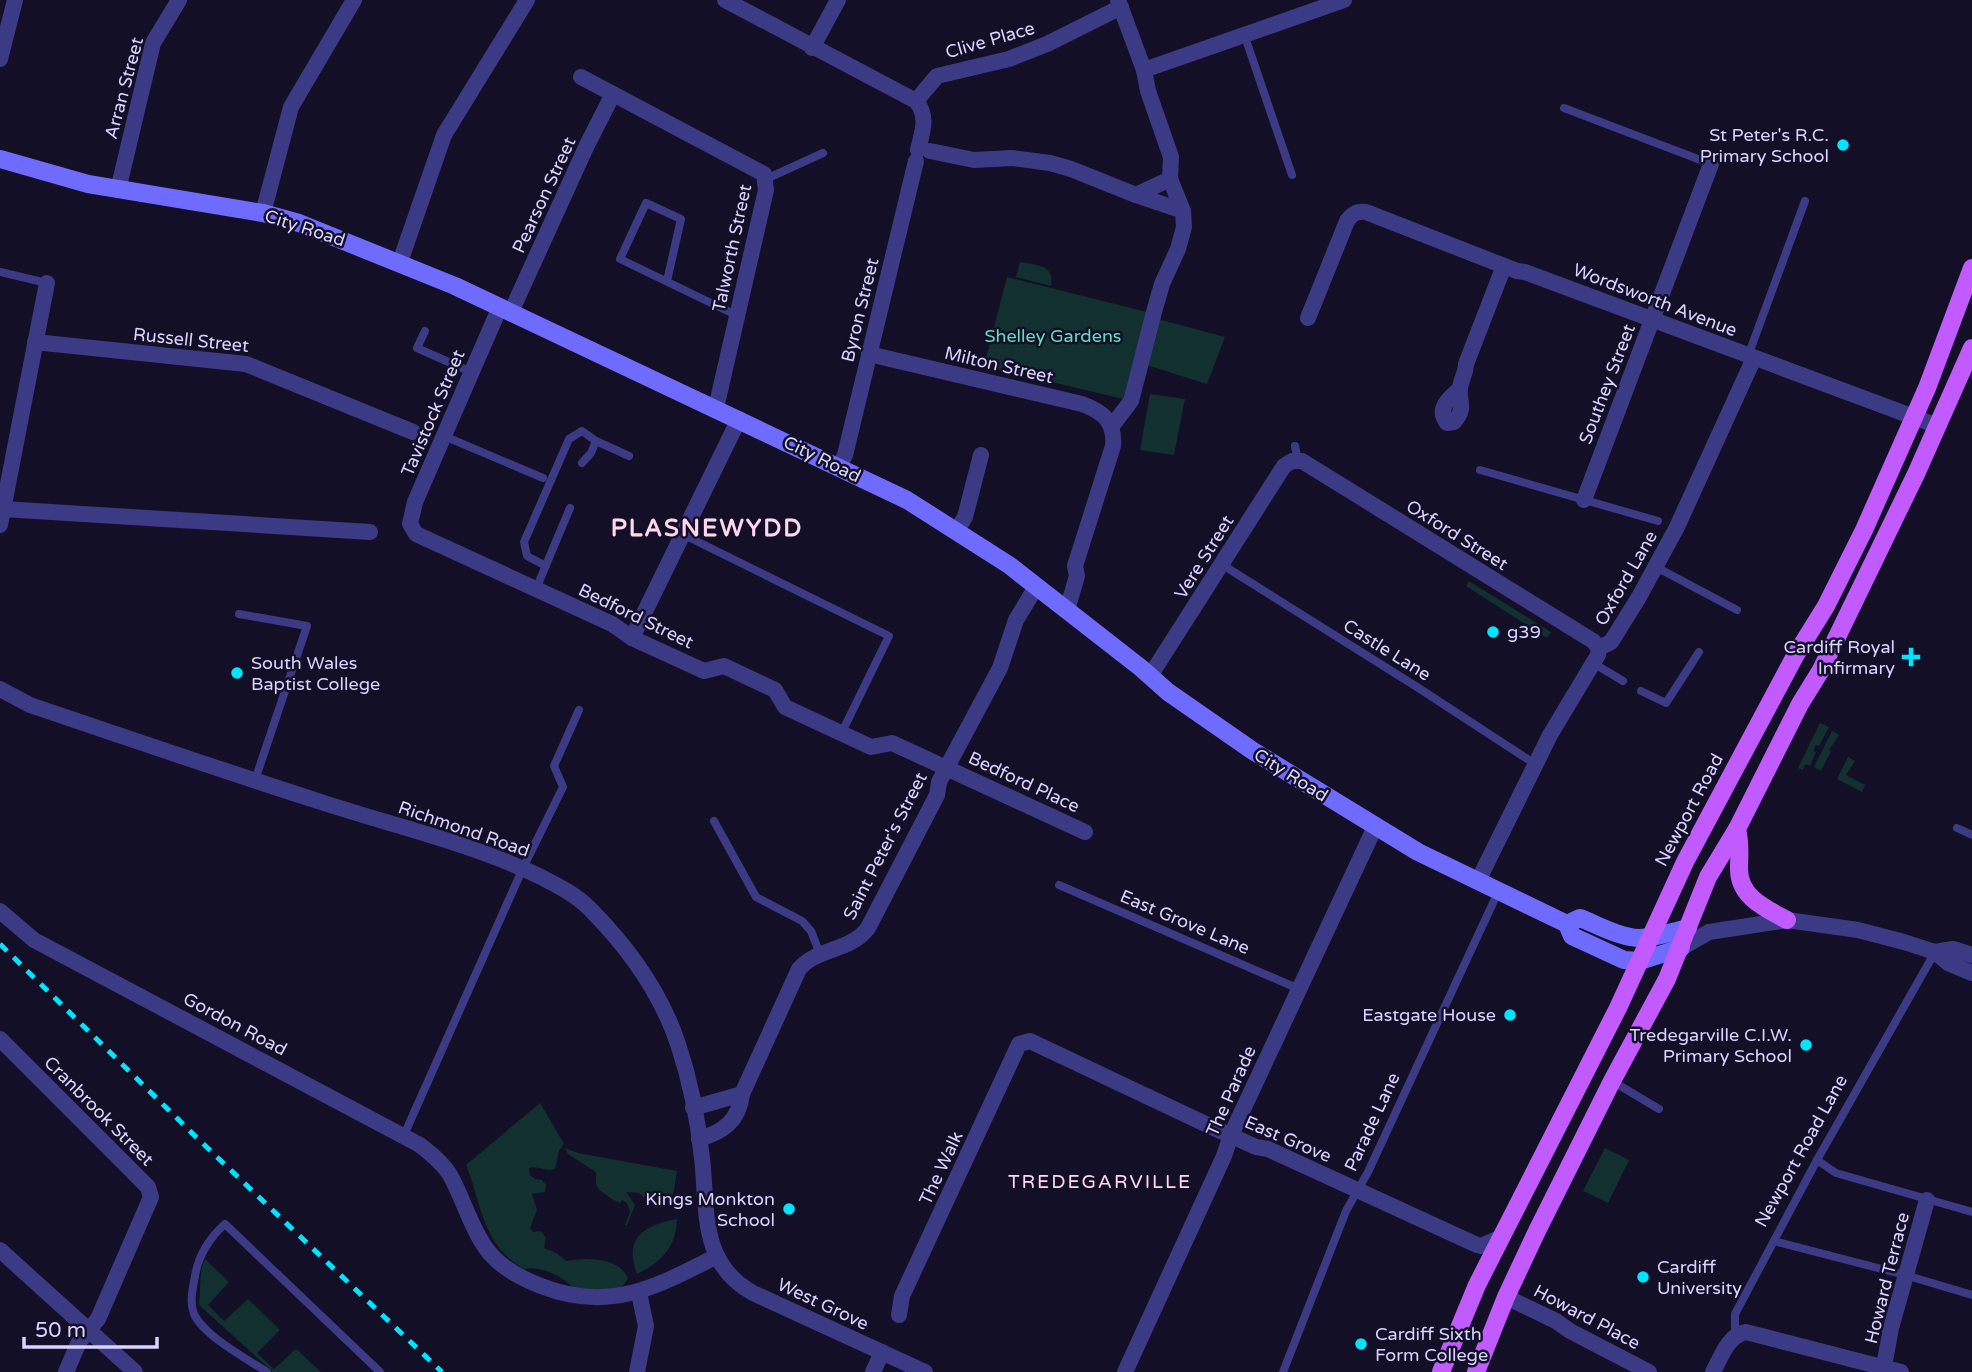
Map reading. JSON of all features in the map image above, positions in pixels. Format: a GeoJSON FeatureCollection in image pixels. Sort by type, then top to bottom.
{"type":"FeatureCollection","features":[{"type":"Feature","properties":{"kind":"main road","name":"City Road"},"geometry":{"type":"LineString","coordinates":[[0,159],[118,190],[263,213],[299,223],[400,262],[505,309],[907,500],[1009,565],[1168,692],[1212,723],[1375,827],[1445,866],[1567,923],[1572,936],[1589,945],[1624,960],[1640,961]]}},
{"type":"Feature","properties":{"kind":"main road","name":"Newport Road"},"geometry":{"type":"LineString","coordinates":[[1441,1372],[1499,1238],[1640,961],[1670,891],[1795,656],[1826,606],[1914,417],[1972,268]]}},
{"type":"Feature","properties":{"kind":"main road"},"geometry":{"type":"LineString","coordinates":[[1476,1372],[1506,1297],[1612,1081],[1667,979],[1708,877],[1737,829],[1800,704],[1821,670],[1938,426],[1972,348]]}},
{"type":"Feature","properties":{"kind":"main road"},"geometry":{"type":"LineString","coordinates":[[1737,829],[1741,850],[1740,876],[1745,891],[1757,903],[1787,920]]}},
{"type":"Feature","properties":{"kind":"main road","name":"City Road"},"geometry":{"type":"LineString","coordinates":[[1567,923],[1580,918],[1627,936],[1651,937]]}},
{"type":"Feature","properties":{"kind":"main road"},"geometry":{"type":"LineString","coordinates":[[1651,937],[1689,928]]}},
{"type":"Feature","properties":{"kind":"main road"},"geometry":{"type":"LineString","coordinates":[[1640,961],[1681,948]]}},
{"type":"Feature","properties":{"kind":"street"},"geometry":{"type":"LineString","coordinates":[[0,59],[15,0]]}},
{"type":"Feature","properties":{"kind":"street","name":"Arran Street"},"geometry":{"type":"LineString","coordinates":[[118,190],[153,43],[179,0]]}},
{"type":"Feature","properties":{"kind":"street"},"geometry":{"type":"LineString","coordinates":[[263,213],[290,107],[354,0]]}},
{"type":"Feature","properties":{"kind":"street"},"geometry":{"type":"LineString","coordinates":[[400,262],[444,135],[527,0]]}},
{"type":"Feature","properties":{"kind":"street"},"geometry":{"type":"LineString","coordinates":[[725,0],[916,101]]}},
{"type":"Feature","properties":{"kind":"street"},"geometry":{"type":"LineString","coordinates":[[812,48],[838,0]]}},
{"type":"Feature","properties":{"kind":"street"},"geometry":{"type":"LineString","coordinates":[[1144,70],[1344,0]]}},
{"type":"Feature","properties":{"kind":"street"},"geometry":{"type":"LineString","coordinates":[[1067,610],[1077,576],[1075,566],[1113,446],[1112,426],[1131,401],[1157,303],[1182,235],[1183,211],[1170,180],[1171,157],[1148,91],[1144,70],[1119,4]]}},
{"type":"Feature","properties":{"kind":"street","name":"Clive Place"},"geometry":{"type":"LineString","coordinates":[[916,101],[937,76],[1009,59],[1047,44],[1119,4]]}},
{"type":"Feature","properties":{"kind":"street","name":"Talworth Street"},"geometry":{"type":"LineString","coordinates":[[581,77],[764,174],[766,190],[716,408]]}},
{"type":"Feature","properties":{"kind":"street","name":"Pearson Street"},"geometry":{"type":"LineString","coordinates":[[505,309],[613,94]]}},
{"type":"Feature","properties":{"kind":"street","name":"Byron Street"},"geometry":{"type":"LineString","coordinates":[[839,467],[845,455],[921,154],[925,119],[916,101]]}},
{"type":"Feature","properties":{"kind":"street"},"geometry":{"type":"LineString","coordinates":[[921,154],[974,160],[1012,158],[1050,163],[1183,211]]}},
{"type":"Feature","properties":{"kind":"street","name":"Southey Street"},"geometry":{"type":"LineString","coordinates":[[1584,500],[1711,164]]}},
{"type":"Feature","properties":{"kind":"street"},"geometry":{"type":"LineString","coordinates":[[1136,195],[1170,180]]}},
{"type":"Feature","properties":{"kind":"street","name":"Wordsworth Avenue"},"geometry":{"type":"LineString","coordinates":[[1308,318],[1347,221],[1358,211],[1366,212],[1504,266],[1938,426]]}},
{"type":"Feature","properties":{"kind":"street"},"geometry":{"type":"LineString","coordinates":[[1460,389],[1466,373],[1466,364],[1504,266]]}},
{"type":"Feature","properties":{"kind":"street"},"geometry":{"type":"LineString","coordinates":[[47,283],[1,517],[370,532]]}},
{"type":"Feature","properties":{"kind":"street","name":"Tavistock Street"},"geometry":{"type":"LineString","coordinates":[[416,534],[410,524],[412,510],[471,372],[505,309]]}},
{"type":"Feature","properties":{"kind":"street","name":"Russell Street"},"geometry":{"type":"LineString","coordinates":[[36,342],[246,364],[413,432]]}},
{"type":"Feature","properties":{"kind":"street","name":"Milton Street"},"geometry":{"type":"LineString","coordinates":[[869,354],[1082,404],[1105,415],[1112,426]]}},
{"type":"Feature","properties":{"kind":"street","name":"Oxford Lane"},"geometry":{"type":"LineString","coordinates":[[1478,881],[1535,764],[1596,655],[1611,642],[1677,527],[1751,357]]}},
{"type":"Feature","properties":{"kind":"street"},"geometry":{"type":"LineString","coordinates":[[632,638],[739,419]]}},
{"type":"Feature","properties":{"kind":"street"},"geometry":{"type":"LineString","coordinates":[[957,530],[965,517],[981,455]]}},
{"type":"Feature","properties":{"kind":"street","name":"Vere Street"},"geometry":{"type":"LineString","coordinates":[[1150,676],[1284,466],[1295,456]]}},
{"type":"Feature","properties":{"kind":"street","name":"Oxford Street"},"geometry":{"type":"LineString","coordinates":[[1295,456],[1593,641],[1596,655]]}},
{"type":"Feature","properties":{"kind":"street","name":"Bedford Street"},"geometry":{"type":"LineString","coordinates":[[416,534],[612,624],[632,638],[704,671],[724,666],[775,690],[785,708],[870,747],[892,743],[947,768]]}},
{"type":"Feature","properties":{"kind":"street","name":"Saint Peter's Street"},"geometry":{"type":"LineString","coordinates":[[699,1139],[720,1132],[728,1126],[741,1105],[742,1094],[799,969],[820,954],[855,942],[868,928],[937,796],[939,782],[1000,668],[1016,620],[1037,587]]}},
{"type":"Feature","properties":{"kind":"street","name":"Richmond Road"},"geometry":{"type":"LineString","coordinates":[[2,697],[475,849],[523,868],[569,891],[586,905],[626,950],[653,990],[678,1043],[699,1139],[705,1217],[717,1256]]}},
{"type":"Feature","properties":{"kind":"street","name":"Bedford Place"},"geometry":{"type":"LineString","coordinates":[[947,768],[1085,832]]}},
{"type":"Feature","properties":{"kind":"street","name":"The Parade"},"geometry":{"type":"LineString","coordinates":[[1125,1372],[1224,1156],[1231,1135],[1375,827]]}},
{"type":"Feature","properties":{"kind":"street","name":"Gordon Road"},"geometry":{"type":"LineString","coordinates":[[0,911],[34,940],[404,1135],[429,1152],[449,1173],[486,1249],[518,1276],[549,1289],[605,1298],[639,1293],[717,1256]]}},
{"type":"Feature","properties":{"kind":"street"},"geometry":{"type":"LineString","coordinates":[[1689,928],[1709,932],[1787,920],[1869,933],[1935,952],[1953,949],[1972,955]]}},
{"type":"Feature","properties":{"kind":"street"},"geometry":{"type":"LineString","coordinates":[[1681,948],[1709,932]]}},
{"type":"Feature","properties":{"kind":"street"},"geometry":{"type":"LineString","coordinates":[[1935,952],[1948,964],[1972,973]]}},
{"type":"Feature","properties":{"kind":"street","name":"Cranbrook Street"},"geometry":{"type":"LineString","coordinates":[[0,1039],[151,1192],[99,1315],[88,1330]]}},
{"type":"Feature","properties":{"kind":"street","name":"East Grove"},"geometry":{"type":"LineString","coordinates":[[1025,1041],[1481,1246],[1499,1238]]}},
{"type":"Feature","properties":{"kind":"street","name":"The Walk"},"geometry":{"type":"LineString","coordinates":[[899,1315],[902,1296],[1019,1044],[1025,1041]]}},
{"type":"Feature","properties":{"kind":"street"},"geometry":{"type":"LineString","coordinates":[[693,1108],[742,1094]]}},
{"type":"Feature","properties":{"kind":"street","name":"Howard Terrace"},"geometry":{"type":"LineString","coordinates":[[1884,1367],[1905,1275],[1927,1199]]}},
{"type":"Feature","properties":{"kind":"street"},"geometry":{"type":"LineString","coordinates":[[0,1250],[135,1372]]}},
{"type":"Feature","properties":{"kind":"street","name":"West Grove"},"geometry":{"type":"LineString","coordinates":[[717,1256],[727,1273],[742,1287],[925,1372]]}},
{"type":"Feature","properties":{"kind":"street"},"geometry":{"type":"LineString","coordinates":[[638,1372],[646,1326],[639,1293]]}},
{"type":"Feature","properties":{"kind":"street","name":"Howard Place"},"geometry":{"type":"LineString","coordinates":[[1506,1297],[1649,1372]]}},
{"type":"Feature","properties":{"kind":"street"},"geometry":{"type":"LineString","coordinates":[[66,1372],[79,1342],[88,1330]]}},
{"type":"Feature","properties":{"kind":"street"},"geometry":{"type":"LineString","coordinates":[[1735,1336],[1739,1333],[1752,1333],[1902,1372]]}},
{"type":"Feature","properties":{"kind":"street","name":"Newport Road Lane"},"geometry":{"type":"LineString","coordinates":[[1713,1372],[1735,1336]]}},
{"type":"Feature","properties":{"kind":"street"},"geometry":{"type":"LineString","coordinates":[[873,1372],[881,1352]]}},
{"type":"Feature","properties":{"kind":"lane"},"geometry":{"type":"LineString","coordinates":[[1244,34],[1292,175]]}},
{"type":"Feature","properties":{"kind":"lane"},"geometry":{"type":"LineString","coordinates":[[1564,108],[1711,164]]}},
{"type":"Feature","properties":{"kind":"lane"},"geometry":{"type":"LineString","coordinates":[[766,179],[824,153]]}},
{"type":"Feature","properties":{"kind":"lane"},"geometry":{"type":"LineString","coordinates":[[1751,357],[1805,201]]}},
{"type":"Feature","properties":{"kind":"lane"},"geometry":{"type":"LineString","coordinates":[[667,282],[681,219],[646,203],[620,259],[667,282],[738,316]]}},
{"type":"Feature","properties":{"kind":"lane"},"geometry":{"type":"LineString","coordinates":[[0,272],[47,283]]}},
{"type":"Feature","properties":{"kind":"lane"},"geometry":{"type":"LineString","coordinates":[[425,331],[417,348],[471,372]]}},
{"type":"Feature","properties":{"kind":"lane"},"geometry":{"type":"LineString","coordinates":[[546,566],[527,556],[524,542],[569,439],[582,431],[629,456]]}},
{"type":"Feature","properties":{"kind":"lane"},"geometry":{"type":"LineString","coordinates":[[444,436],[542,478]]}},
{"type":"Feature","properties":{"kind":"lane"},"geometry":{"type":"LineString","coordinates":[[582,463],[597,441]]}},
{"type":"Feature","properties":{"kind":"lane"},"geometry":{"type":"LineString","coordinates":[[1480,470],[1658,521]]}},
{"type":"Feature","properties":{"kind":"lane"},"geometry":{"type":"LineString","coordinates":[[536,589],[570,508]]}},
{"type":"Feature","properties":{"kind":"lane"},"geometry":{"type":"LineString","coordinates":[[681,534],[889,636],[841,734]]}},
{"type":"Feature","properties":{"kind":"lane","name":"Castle Lane"},"geometry":{"type":"LineString","coordinates":[[1224,562],[1229,569],[1535,764]]}},
{"type":"Feature","properties":{"kind":"lane"},"geometry":{"type":"LineString","coordinates":[[1656,567],[1737,610]]}},
{"type":"Feature","properties":{"kind":"lane"},"geometry":{"type":"LineString","coordinates":[[239,614],[307,626],[255,780]]}},
{"type":"Feature","properties":{"kind":"lane"},"geometry":{"type":"LineString","coordinates":[[1641,691],[1666,703],[1699,652]]}},
{"type":"Feature","properties":{"kind":"lane"},"geometry":{"type":"LineString","coordinates":[[1596,655],[1623,681]]}},
{"type":"Feature","properties":{"kind":"lane"},"geometry":{"type":"LineString","coordinates":[[404,1135],[523,868],[563,787],[554,766],[579,710]]}},
{"type":"Feature","properties":{"kind":"lane"},"geometry":{"type":"LineString","coordinates":[[714,821],[756,897],[802,921],[811,931],[820,954]]}},
{"type":"Feature","properties":{"kind":"lane"},"geometry":{"type":"LineString","coordinates":[[1957,828],[1972,835]]}},
{"type":"Feature","properties":{"kind":"lane","name":"East Grove Lane"},"geometry":{"type":"LineString","coordinates":[[1059,885],[1299,989]]}},
{"type":"Feature","properties":{"kind":"lane","name":"Parade Lane"},"geometry":{"type":"LineString","coordinates":[[1283,1372],[1342,1220],[1499,890]]}},
{"type":"Feature","properties":{"kind":"lane","name":"Newport Road Lane"},"geometry":{"type":"LineString","coordinates":[[1735,1336],[1734,1316],[1817,1160],[1935,952]]}},
{"type":"Feature","properties":{"kind":"lane"},"geometry":{"type":"LineString","coordinates":[[1612,1081],[1659,1109]]}},
{"type":"Feature","properties":{"kind":"lane"},"geometry":{"type":"LineString","coordinates":[[1817,1160],[1836,1174],[1972,1212]]}},
{"type":"Feature","properties":{"kind":"lane"},"geometry":{"type":"LineString","coordinates":[[267,1372],[213,1335],[195,1316],[191,1300],[196,1266],[214,1234],[225,1224],[380,1372]]}},
{"type":"Feature","properties":{"kind":"lane"},"geometry":{"type":"LineString","coordinates":[[1774,1241],[1972,1295]]}},
{"type":"Feature","properties":{"kind":"green space"},"geometry":{"type":"Polygon","coordinates":[[[1020,262],[1038,265],[1047,270],[1052,279],[1051,286],[1016,277],[1020,262]]]}},
{"type":"Feature","properties":{"kind":"green space","name":"Shelley Gardens"},"geometry":{"type":"Polygon","coordinates":[[[1007,277],[1147,312],[1123,399],[984,366],[1007,277]]]}},
{"type":"Feature","properties":{"kind":"green space"},"geometry":{"type":"Polygon","coordinates":[[[1158,319],[1225,337],[1207,384],[1147,365],[1158,319]]]}},
{"type":"Feature","properties":{"kind":"green space"},"geometry":{"type":"Polygon","coordinates":[[[1150,394],[1185,399],[1174,455],[1140,450],[1150,394]]]}},
{"type":"Feature","properties":{"kind":"green space"},"geometry":{"type":"Polygon","coordinates":[[[1469,581],[1551,632],[1547,638],[1466,586],[1469,581]]]}},
{"type":"Feature","properties":{"kind":"green space"},"geometry":{"type":"Polygon","coordinates":[[[1820,723],[1829,727],[1819,746],[1816,745],[1813,751],[1816,752],[1810,766],[1805,764],[1803,770],[1798,768],[1820,723]]]}},
{"type":"Feature","properties":{"kind":"green space"},"geometry":{"type":"Polygon","coordinates":[[[1832,731],[1839,735],[1829,750],[1831,751],[1821,771],[1814,767],[1832,731]]]}},
{"type":"Feature","properties":{"kind":"green space"},"geometry":{"type":"Polygon","coordinates":[[[1848,757],[1855,761],[1846,775],[1865,785],[1862,792],[1837,779],[1848,757]]]}},
{"type":"Feature","properties":{"kind":"green space"},"geometry":{"type":"Polygon","coordinates":[[[540,1103],[564,1144],[559,1151],[555,1169],[529,1168],[530,1175],[542,1180],[546,1185],[545,1192],[532,1194],[537,1210],[530,1228],[533,1232],[541,1231],[546,1238],[544,1248],[566,1261],[592,1259],[618,1266],[628,1279],[618,1289],[604,1292],[575,1290],[552,1273],[524,1269],[499,1248],[485,1223],[466,1165],[540,1103]]]}},
{"type":"Feature","properties":{"kind":"green space"},"geometry":{"type":"Polygon","coordinates":[[[565,1148],[578,1153],[677,1171],[672,1202],[667,1206],[655,1208],[639,1193],[626,1192],[635,1205],[625,1225],[630,1213],[627,1203],[622,1200],[620,1203],[603,1193],[596,1184],[596,1172],[568,1154],[565,1148]]]}},
{"type":"Feature","properties":{"kind":"green space"},"geometry":{"type":"Polygon","coordinates":[[[1605,1148],[1629,1160],[1608,1203],[1583,1191],[1605,1148]]]}},
{"type":"Feature","properties":{"kind":"green space"},"geometry":{"type":"Polygon","coordinates":[[[677,1219],[674,1238],[666,1253],[637,1274],[633,1251],[640,1235],[655,1225],[677,1219]]]}},
{"type":"Feature","properties":{"kind":"green space"},"geometry":{"type":"Polygon","coordinates":[[[205,1259],[229,1282],[208,1305],[224,1321],[248,1299],[280,1330],[257,1353],[274,1369],[296,1349],[321,1372],[273,1372],[199,1305],[201,1271],[205,1259]]]}},
{"type":"Feature","properties":{"kind":"railway"},"geometry":{"type":"LineString","coordinates":[[0,944],[194,1135],[442,1372]]}},
{"type":"Feature","properties":{"kind":"place","name":"St Peter's R.C. Primary School"},"geometry":{"type":"Point","coordinates":[1843,145]}},
{"type":"Feature","properties":{"kind":"place","name":"g39"},"geometry":{"type":"Point","coordinates":[1493,632]}},
{"type":"Feature","properties":{"kind":"place","name":"Cardiff Royal Infirmary"},"geometry":{"type":"Point","coordinates":[1911,657]}},
{"type":"Feature","properties":{"kind":"place","name":"South Wales Baptist College"},"geometry":{"type":"Point","coordinates":[237,673]}},
{"type":"Feature","properties":{"kind":"place","name":"Eastgate House"},"geometry":{"type":"Point","coordinates":[1510,1015]}},
{"type":"Feature","properties":{"kind":"place","name":"Tredegarville C.I.W. Primary School"},"geometry":{"type":"Point","coordinates":[1806,1045]}},
{"type":"Feature","properties":{"kind":"place","name":"Kings Monkton School"},"geometry":{"type":"Point","coordinates":[789,1209]}},
{"type":"Feature","properties":{"kind":"place","name":"Cardiff University"},"geometry":{"type":"Point","coordinates":[1643,1277]}},
{"type":"Feature","properties":{"kind":"place","name":"Cardiff Sixth Form College"},"geometry":{"type":"Point","coordinates":[1361,1344]}},
{"type":"Feature","properties":{"kind":"district","name":"PLASNEWYDD"},"geometry":{"type":"Point","coordinates":[707,528]}},
{"type":"Feature","properties":{"kind":"district","name":"TREDEGARVILLE"},"geometry":{"type":"Point","coordinates":[1100,1181]}}]}
